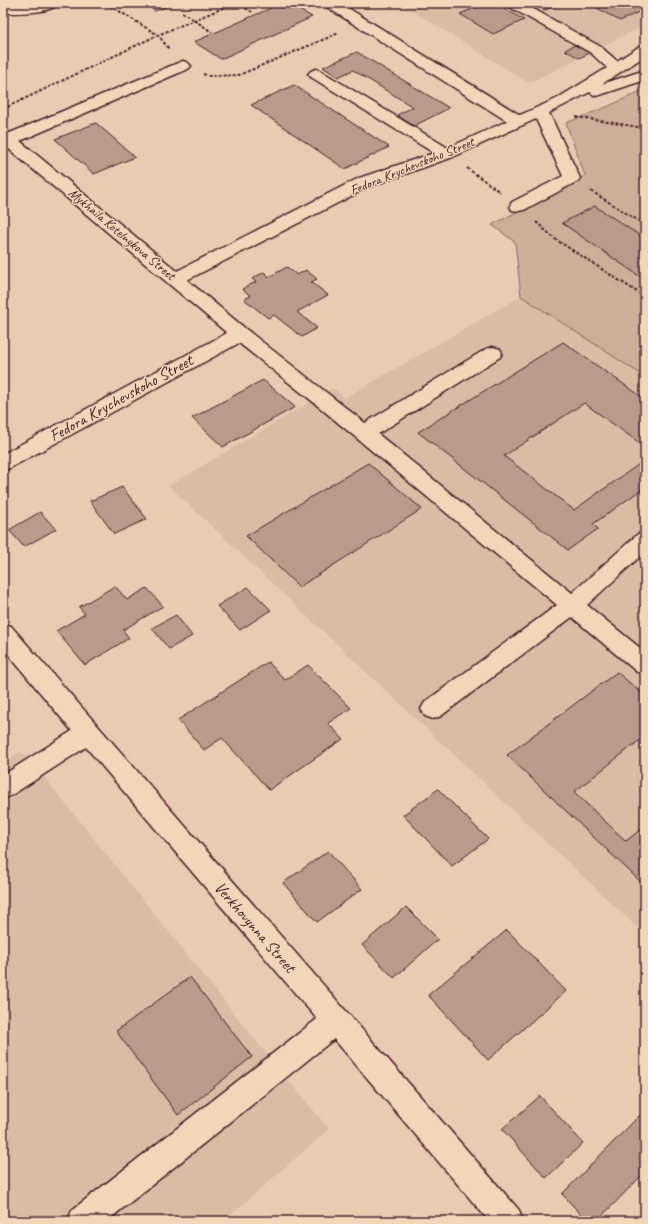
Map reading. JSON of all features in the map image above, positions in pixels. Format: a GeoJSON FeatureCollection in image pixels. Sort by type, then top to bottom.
{"type":"FeatureCollection","features":[{"type":"Feature","properties":{"kind":"street"},"geometry":{"type":"LineString","coordinates":[[3,9],[41,7],[52,3]]}},
{"type":"Feature","properties":{"kind":"street"},"geometry":{"type":"LineString","coordinates":[[330,3],[519,121]]}},
{"type":"Feature","properties":{"kind":"street"},"geometry":{"type":"LineString","coordinates":[[513,3],[596,50],[617,69]]}},
{"type":"Feature","properties":{"kind":"street","name":"Fedora Krychevskoho Street"},"geometry":{"type":"LineString","coordinates":[[176,279],[365,182],[447,154],[541,112],[617,69],[645,49]]}},
{"type":"Feature","properties":{"kind":"street"},"geometry":{"type":"LineString","coordinates":[[6,137],[183,66]]}},
{"type":"Feature","properties":{"kind":"street"},"geometry":{"type":"LineString","coordinates":[[316,74],[447,154]]}},
{"type":"Feature","properties":{"kind":"street"},"geometry":{"type":"LineString","coordinates":[[561,102],[645,75]]}},
{"type":"Feature","properties":{"kind":"street"},"geometry":{"type":"LineString","coordinates":[[518,206],[572,178],[541,112]]}},
{"type":"Feature","properties":{"kind":"street","name":"Mykhaila Kotelnykova Street"},"geometry":{"type":"LineString","coordinates":[[6,137],[240,334],[320,396],[645,665]]}},
{"type":"Feature","properties":{"kind":"street","name":"Fedora Krychevskoho Street"},"geometry":{"type":"LineString","coordinates":[[3,463],[240,334]]}},
{"type":"Feature","properties":{"kind":"street"},"geometry":{"type":"LineString","coordinates":[[364,433],[493,353]]}},
{"type":"Feature","properties":{"kind":"street"},"geometry":{"type":"LineString","coordinates":[[433,709],[573,605],[645,540]]}},
{"type":"Feature","properties":{"kind":"street","name":"Verkhovynna Street"},"geometry":{"type":"LineString","coordinates":[[3,632],[88,733],[508,1221]]}},
{"type":"Feature","properties":{"kind":"street"},"geometry":{"type":"LineString","coordinates":[[3,788],[88,733]]}},
{"type":"Feature","properties":{"kind":"street"},"geometry":{"type":"LineString","coordinates":[[83,1221],[336,1021]]}},
{"type":"Feature","properties":{"kind":"path"},"geometry":{"type":"LineString","coordinates":[[106,3],[158,35]]}},
{"type":"Feature","properties":{"kind":"path"},"geometry":{"type":"LineString","coordinates":[[3,109],[158,35],[236,3],[252,12]]}},
{"type":"Feature","properties":{"kind":"path"},"geometry":{"type":"LineString","coordinates":[[182,12],[212,32]]}},
{"type":"Feature","properties":{"kind":"path"},"geometry":{"type":"LineString","coordinates":[[183,66],[209,76],[239,75],[362,23]]}},
{"type":"Feature","properties":{"kind":"path"},"geometry":{"type":"LineString","coordinates":[[541,112],[645,128]]}},
{"type":"Feature","properties":{"kind":"path"},"geometry":{"type":"LineString","coordinates":[[447,154],[518,206],[555,238],[645,297]]}},
{"type":"Feature","properties":{"kind":"path"},"geometry":{"type":"LineString","coordinates":[[572,178],[645,225]]}},
{"type":"Feature","properties":{"kind":"shaded area"},"geometry":{"type":"Polygon","coordinates":[[[400,3],[645,3],[645,25],[529,83],[400,3]]]}},
{"type":"Feature","properties":{"kind":"shaded area"},"geometry":{"type":"Polygon","coordinates":[[[645,89],[645,377],[521,296],[515,242],[492,225],[585,176],[566,123],[609,106],[645,89]]]}},
{"type":"Feature","properties":{"kind":"shaded area"},"geometry":{"type":"Polygon","coordinates":[[[521,296],[645,377],[645,935],[169,486],[333,388],[345,398],[521,296]]]}},
{"type":"Feature","properties":{"kind":"shaded area"},"geometry":{"type":"Polygon","coordinates":[[[21,751],[36,767],[277,1067],[329,1129],[224,1221],[3,1221],[3,762],[21,751]]]}},
{"type":"Feature","properties":{"kind":"building"},"geometry":{"type":"Polygon","coordinates":[[[143,3],[176,3],[155,11],[143,3]]]}},
{"type":"Feature","properties":{"kind":"building"},"geometry":{"type":"Polygon","coordinates":[[[282,3],[287,3],[312,17],[221,59],[194,42],[282,3]]]}},
{"type":"Feature","properties":{"kind":"building"},"geometry":{"type":"Polygon","coordinates":[[[487,3],[495,3],[524,20],[493,34],[460,14],[487,3]]]}},
{"type":"Feature","properties":{"kind":"building"},"geometry":{"type":"Polygon","coordinates":[[[561,3],[545,10],[533,4],[561,3]]]}},
{"type":"Feature","properties":{"kind":"building"},"geometry":{"type":"Polygon","coordinates":[[[597,3],[645,3],[645,9],[620,21],[592,5],[597,3]]]}},
{"type":"Feature","properties":{"kind":"building"},"geometry":{"type":"Polygon","coordinates":[[[575,45],[590,53],[579,58],[565,50],[575,45]]]}},
{"type":"Feature","properties":{"kind":"building"},"geometry":{"type":"Polygon","coordinates":[[[357,52],[449,108],[414,126],[397,115],[413,107],[353,70],[338,77],[323,67],[357,52]]]}},
{"type":"Feature","properties":{"kind":"building"},"geometry":{"type":"Polygon","coordinates":[[[294,85],[389,147],[345,169],[251,105],[294,85]]]}},
{"type":"Feature","properties":{"kind":"building"},"geometry":{"type":"Polygon","coordinates":[[[96,123],[135,157],[94,174],[55,139],[96,123]]]}},
{"type":"Feature","properties":{"kind":"building"},"geometry":{"type":"Polygon","coordinates":[[[595,206],[645,239],[645,280],[562,223],[595,206]]]}},
{"type":"Feature","properties":{"kind":"building"},"geometry":{"type":"Polygon","coordinates":[[[287,267],[297,275],[306,270],[317,279],[311,282],[328,295],[297,312],[317,328],[302,337],[274,315],[268,318],[244,299],[251,296],[242,289],[256,282],[252,279],[264,272],[269,277],[287,267]]]}},
{"type":"Feature","properties":{"kind":"building"},"geometry":{"type":"Polygon","coordinates":[[[563,342],[645,399],[645,447],[584,403],[504,456],[574,510],[645,460],[645,487],[593,524],[598,529],[568,550],[418,432],[563,342]]]}},
{"type":"Feature","properties":{"kind":"building"},"geometry":{"type":"Polygon","coordinates":[[[263,380],[295,407],[223,447],[192,418],[263,380]]]}},
{"type":"Feature","properties":{"kind":"building"},"geometry":{"type":"Polygon","coordinates":[[[368,463],[422,509],[299,587],[246,536],[368,463]]]}},
{"type":"Feature","properties":{"kind":"building"},"geometry":{"type":"Polygon","coordinates":[[[122,487],[147,519],[114,534],[90,501],[122,487]]]}},
{"type":"Feature","properties":{"kind":"building"},"geometry":{"type":"Polygon","coordinates":[[[40,512],[56,529],[24,547],[9,530],[40,512]]]}},
{"type":"Feature","properties":{"kind":"building"},"geometry":{"type":"Polygon","coordinates":[[[115,586],[127,600],[147,588],[163,606],[123,630],[129,638],[85,665],[56,631],[85,614],[79,607],[115,586]]]}},
{"type":"Feature","properties":{"kind":"building"},"geometry":{"type":"Polygon","coordinates":[[[248,587],[271,610],[240,630],[217,606],[248,587]]]}},
{"type":"Feature","properties":{"kind":"building"},"geometry":{"type":"Polygon","coordinates":[[[176,615],[192,636],[169,649],[152,628],[176,615]]]}},
{"type":"Feature","properties":{"kind":"building"},"geometry":{"type":"Polygon","coordinates":[[[268,662],[285,680],[308,665],[351,708],[328,723],[343,739],[269,790],[222,738],[204,750],[178,720],[268,662]]]}},
{"type":"Feature","properties":{"kind":"building"},"geometry":{"type":"Polygon","coordinates":[[[617,672],[645,696],[645,736],[574,792],[626,841],[645,826],[645,886],[507,755],[617,672]]]}},
{"type":"Feature","properties":{"kind":"building"},"geometry":{"type":"Polygon","coordinates":[[[438,789],[488,839],[452,866],[403,815],[438,789]]]}},
{"type":"Feature","properties":{"kind":"building"},"geometry":{"type":"Polygon","coordinates":[[[328,851],[362,889],[317,922],[283,883],[328,851]]]}},
{"type":"Feature","properties":{"kind":"building"},"geometry":{"type":"Polygon","coordinates":[[[406,907],[438,939],[394,978],[362,945],[406,907]]]}},
{"type":"Feature","properties":{"kind":"building"},"geometry":{"type":"Polygon","coordinates":[[[507,930],[566,991],[488,1060],[428,995],[507,930]]]}},
{"type":"Feature","properties":{"kind":"building"},"geometry":{"type":"Polygon","coordinates":[[[190,977],[252,1057],[178,1115],[116,1031],[190,977]]]}},
{"type":"Feature","properties":{"kind":"building"},"geometry":{"type":"Polygon","coordinates":[[[540,1096],[583,1143],[546,1178],[502,1129],[540,1096]]]}},
{"type":"Feature","properties":{"kind":"building"},"geometry":{"type":"Polygon","coordinates":[[[645,1110],[645,1172],[597,1221],[587,1221],[562,1194],[645,1110]]]}}]}
